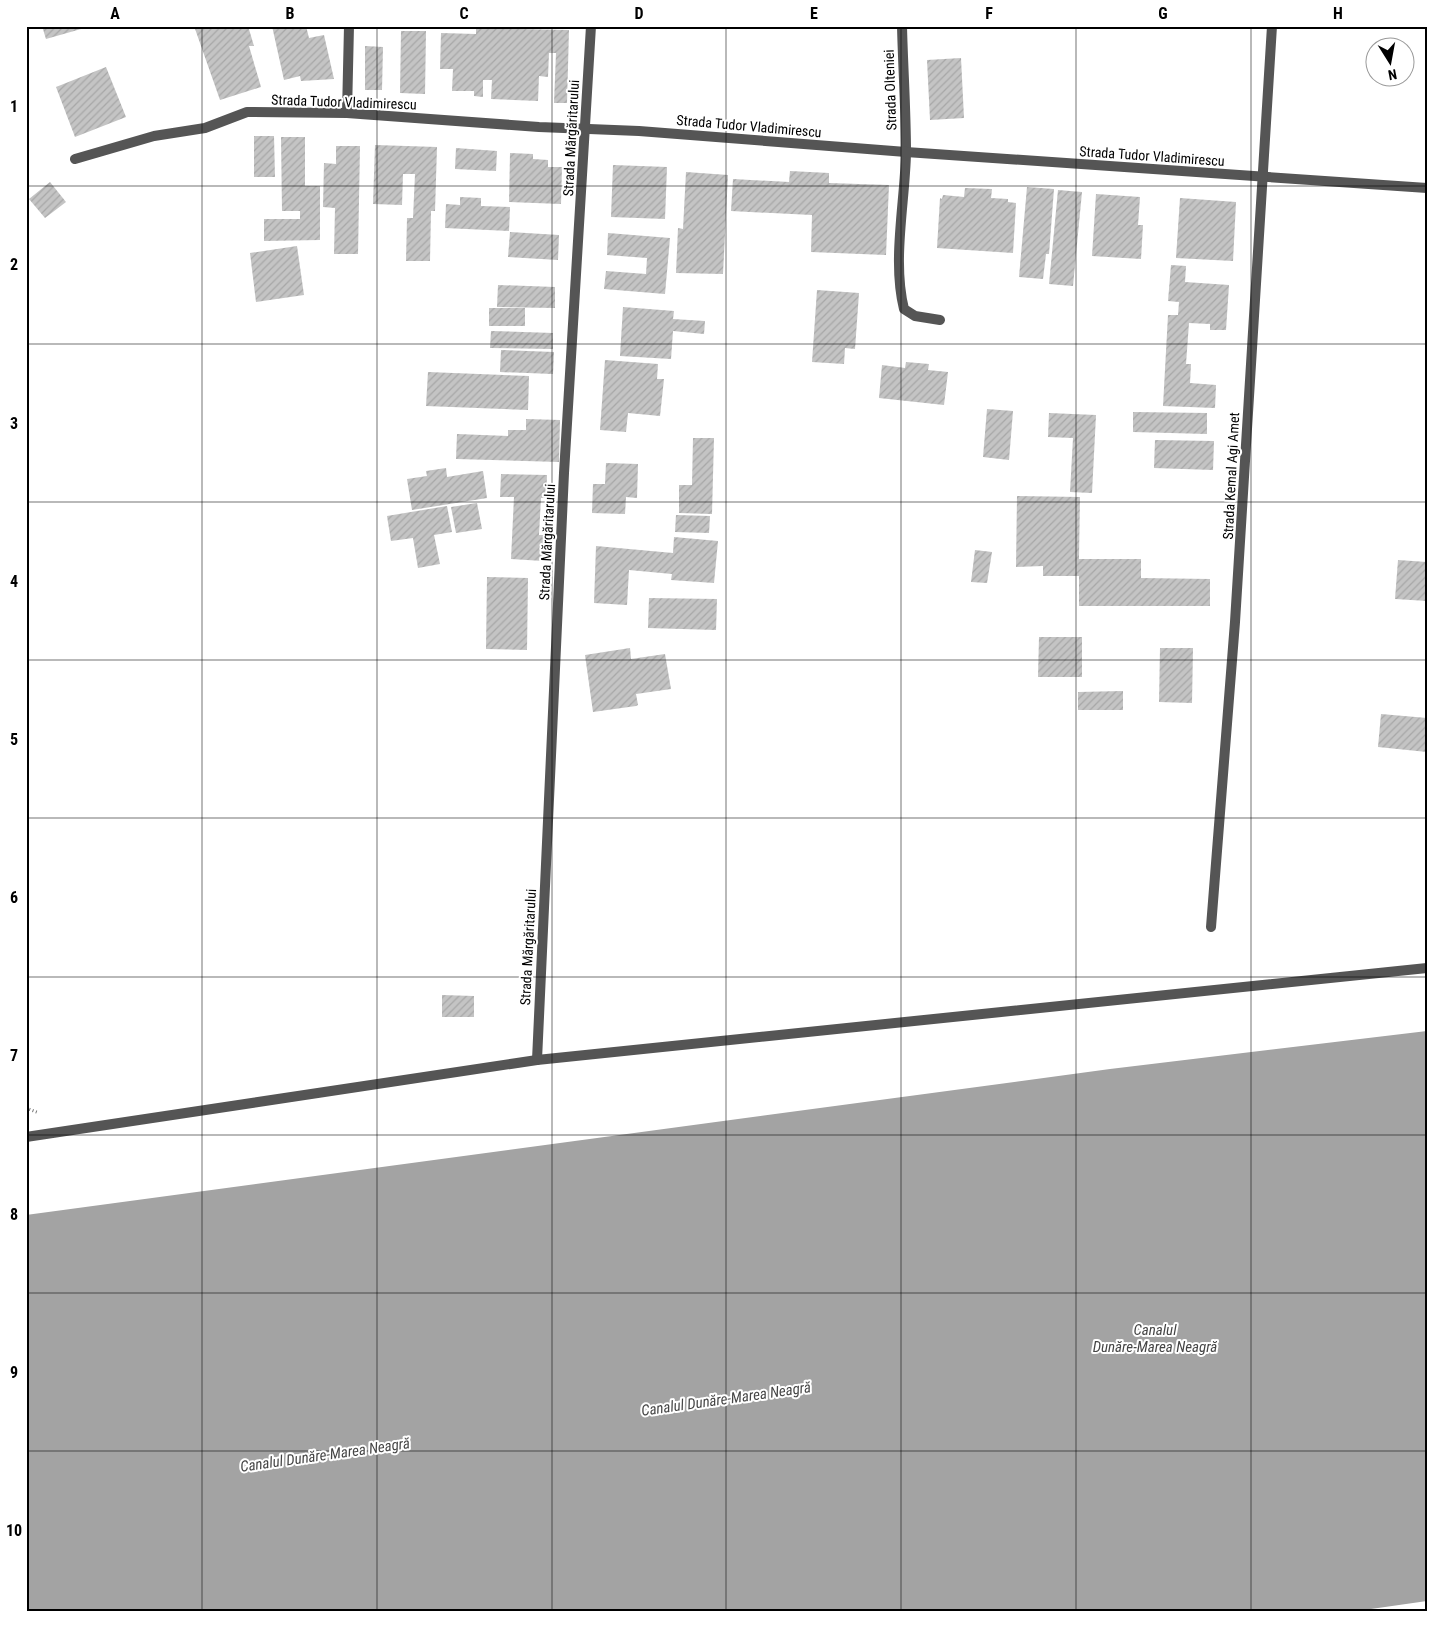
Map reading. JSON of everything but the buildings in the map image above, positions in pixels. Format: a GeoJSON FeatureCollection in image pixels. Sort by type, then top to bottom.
{"type":"FeatureCollection","features":[{"type":"Feature","properties":{"kind":"street"},"geometry":{"type":"LineString","coordinates":[[347,113],[348,26]]}},
{"type":"Feature","properties":{"kind":"street","name":"Strada Mărgăritarului"},"geometry":{"type":"LineString","coordinates":[[537,1060],[564,473],[591,26]]}},
{"type":"Feature","properties":{"kind":"street","name":"Strada Olteniei"},"geometry":{"type":"LineString","coordinates":[[902,26],[906,152],[900,273],[901,296],[904,309],[915,316],[940,320]]}},
{"type":"Feature","properties":{"kind":"street","name":"Strada Kemal Agi Amet"},"geometry":{"type":"LineString","coordinates":[[1210,926],[1236,622],[1272,26]]}},
{"type":"Feature","properties":{"kind":"street","name":"Strada Tudor Vladimirescu"},"geometry":{"type":"LineString","coordinates":[[75,159],[154,136],[204,128],[247,112],[347,113],[539,126],[586,127],[1263,178],[1427,188]]}},
{"type":"Feature","properties":{"kind":"street"},"geometry":{"type":"LineString","coordinates":[[26,1137],[537,1060],[1427,968]]}},
{"type":"Feature","properties":{"kind":"water","name":"Canalul Dunăre-Marea Neagră"},"geometry":{"type":"Polygon","coordinates":[[[1427,1031],[1427,1601],[1357,1611],[26,1611],[26,1215],[1110,1069],[1427,1031]]]}}]}
